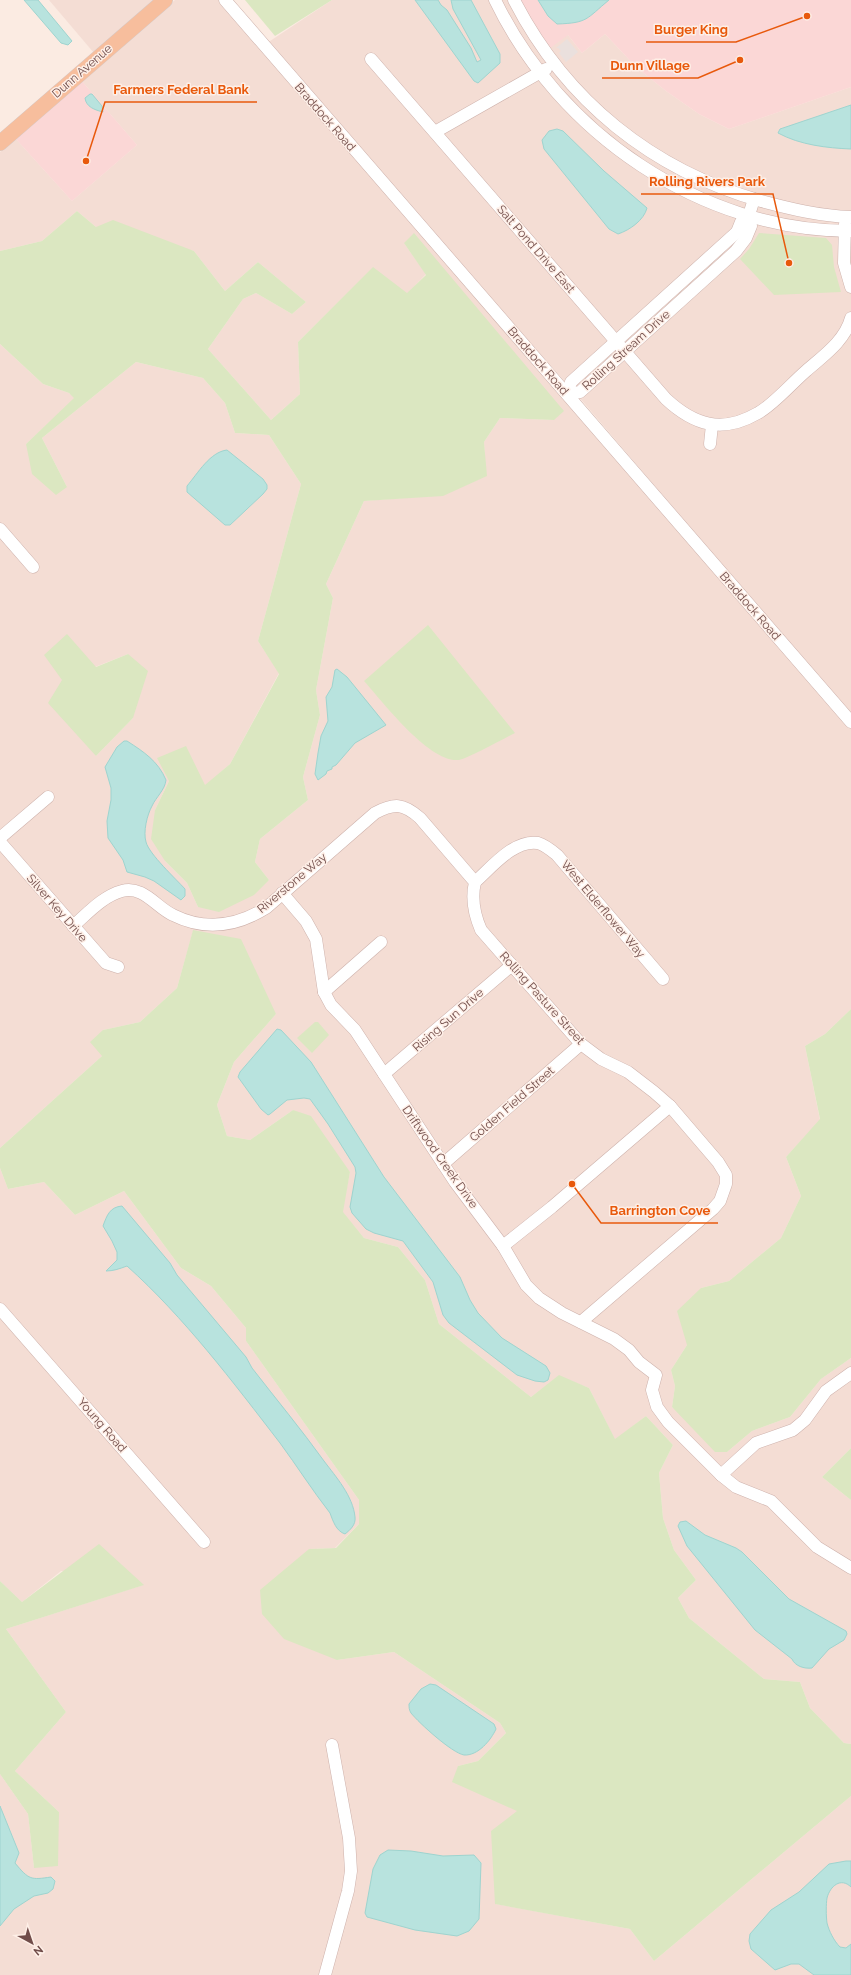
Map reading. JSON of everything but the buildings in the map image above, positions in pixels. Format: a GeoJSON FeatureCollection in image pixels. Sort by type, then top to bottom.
{"type":"FeatureCollection","features":[{"type":"Feature","properties":{"kind":"main road","name":"Dunn Avenue"},"geometry":{"type":"LineString","coordinates":[[0,144],[165,0]]}},
{"type":"Feature","properties":{"kind":"street","name":"Braddock Road"},"geometry":{"type":"LineString","coordinates":[[225,0],[851,722]]}},
{"type":"Feature","properties":{"kind":"street"},"geometry":{"type":"LineString","coordinates":[[495,0],[519,44],[559,96],[604,139],[640,165],[676,185],[749,215],[785,224],[847,231]]}},
{"type":"Feature","properties":{"kind":"street"},"geometry":{"type":"LineString","coordinates":[[514,0],[527,25],[554,64],[578,93],[627,136],[655,155],[681,170],[715,186],[754,199],[792,209],[848,217],[844,263],[851,287]]}},
{"type":"Feature","properties":{"kind":"street","name":"Salt Pond Drive East"},"geometry":{"type":"LineString","coordinates":[[371,58],[666,399],[681,413],[712,425]]}},
{"type":"Feature","properties":{"kind":"street"},"geometry":{"type":"LineString","coordinates":[[434,132],[554,64]]}},
{"type":"Feature","properties":{"kind":"street","name":"Rolling Stream Drive"},"geometry":{"type":"LineString","coordinates":[[749,215],[741,222],[737,232],[571,382],[567,394],[580,392],[736,251],[746,238],[751,226],[749,215],[754,199]]}},
{"type":"Feature","properties":{"kind":"street"},"geometry":{"type":"LineString","coordinates":[[710,444],[712,425],[740,422],[758,413],[835,345],[846,331],[851,318]]}},
{"type":"Feature","properties":{"kind":"street"},"geometry":{"type":"LineString","coordinates":[[0,529],[32,567]]}},
{"type":"Feature","properties":{"kind":"street"},"geometry":{"type":"LineString","coordinates":[[0,838],[48,797]]}},
{"type":"Feature","properties":{"kind":"street","name":"Riverstone Way"},"geometry":{"type":"LineString","coordinates":[[73,926],[102,900],[124,890],[138,892],[172,915],[197,924],[223,925],[250,918],[266,908],[375,813],[401,801],[420,818],[475,882]]}},
{"type":"Feature","properties":{"kind":"street","name":"West Elderflower Way"},"geometry":{"type":"LineString","coordinates":[[475,882],[513,849],[539,839],[557,855],[663,979]]}},
{"type":"Feature","properties":{"kind":"street","name":"Silver Key Drive"},"geometry":{"type":"LineString","coordinates":[[0,842],[106,963],[118,967]]}},
{"type":"Feature","properties":{"kind":"street","name":"Rolling Pasture Street"},"geometry":{"type":"LineString","coordinates":[[475,882],[472,892],[475,916],[481,930],[581,1044],[601,1059],[628,1072],[670,1106],[718,1162],[726,1175],[729,1191],[713,1209],[581,1322]]}},
{"type":"Feature","properties":{"kind":"street","name":"Driftwood Creek Drive"},"geometry":{"type":"LineString","coordinates":[[282,893],[306,921],[316,939],[324,992],[330,1005],[355,1030],[443,1164],[503,1246],[526,1285],[545,1302],[562,1313],[619,1343],[656,1375],[652,1390],[657,1407],[668,1422],[721,1475]]}},
{"type":"Feature","properties":{"kind":"street"},"geometry":{"type":"LineString","coordinates":[[324,992],[382,942]]}},
{"type":"Feature","properties":{"kind":"street","name":"Rising Sun Drive"},"geometry":{"type":"LineString","coordinates":[[384,1074],[512,964]]}},
{"type":"Feature","properties":{"kind":"street","name":"Golden Field Street"},"geometry":{"type":"LineString","coordinates":[[443,1164],[581,1044]]}},
{"type":"Feature","properties":{"kind":"street"},"geometry":{"type":"LineString","coordinates":[[503,1246],[552,1207],[670,1106]]}},
{"type":"Feature","properties":{"kind":"street","name":"Young Road"},"geometry":{"type":"LineString","coordinates":[[0,1309],[204,1542]]}},
{"type":"Feature","properties":{"kind":"street"},"geometry":{"type":"LineString","coordinates":[[851,1372],[826,1391],[805,1420],[793,1430],[756,1443],[721,1475],[736,1487],[771,1501],[817,1547],[851,1568]]}},
{"type":"Feature","properties":{"kind":"street"},"geometry":{"type":"LineString","coordinates":[[325,1975],[352,1871],[349,1838],[332,1745]]}},
{"type":"Feature","properties":{"kind":"shaded area"},"geometry":{"type":"Polygon","coordinates":[[[49,0],[155,0],[94,53],[49,0]]]}},
{"type":"Feature","properties":{"kind":"shaded area"},"geometry":{"type":"Polygon","coordinates":[[[175,0],[219,0],[851,729],[851,1009],[825,1034],[805,1046],[820,1120],[786,1157],[801,1196],[781,1238],[729,1281],[701,1288],[687,1345],[671,1370],[675,1386],[672,1407],[727,1452],[752,1431],[790,1417],[821,1379],[851,1358],[851,1448],[822,1477],[851,1500],[851,1744],[844,1743],[810,1708],[800,1682],[764,1679],[689,1618],[678,1598],[696,1580],[674,1550],[663,1518],[659,1473],[673,1445],[646,1416],[615,1440],[589,1388],[559,1376],[531,1397],[439,1324],[425,1280],[398,1247],[364,1238],[342,1212],[350,1172],[293,1110],[250,1140],[227,1136],[217,1105],[234,1062],[276,1014],[193,931],[177,988],[140,1022],[103,1030],[102,1056],[0,1148],[0,344],[43,384],[69,393],[75,398],[26,444],[67,487],[42,438],[136,362],[203,378],[225,403],[235,433],[269,435],[301,484],[258,641],[279,673],[230,764],[205,786],[169,781],[155,810],[165,861],[187,883],[198,907],[269,880],[255,862],[260,839],[308,800],[303,777],[320,715],[316,690],[333,598],[326,584],[364,501],[443,495],[486,476],[484,442],[500,418],[554,420],[404,243],[426,274],[407,294],[373,268],[298,342],[300,394],[271,420],[208,349],[243,299],[256,293],[292,314],[306,302],[258,262],[225,291],[194,251],[96,227],[77,211],[42,241],[0,251],[0,152],[15,138],[72,201],[137,145],[81,80],[175,0]],[[128,654],[62,680],[96,756],[133,718],[128,654]]]}},
{"type":"Feature","properties":{"kind":"shaded area"},"geometry":{"type":"Polygon","coordinates":[[[332,0],[520,0],[568,35],[582,53],[605,34],[636,67],[666,91],[699,114],[729,129],[851,87],[851,716],[585,404],[362,154],[267,43],[332,0]]]}},
{"type":"Feature","properties":{"kind":"shaded area"},"geometry":{"type":"Polygon","coordinates":[[[520,0],[851,0],[851,87],[729,129],[699,114],[666,91],[636,67],[605,34],[582,53],[568,35],[549,49],[520,0]]]}},
{"type":"Feature","properties":{"kind":"shaded area"},"geometry":{"type":"Polygon","coordinates":[[[567,39],[578,52],[566,62],[559,53],[561,51],[556,48],[567,39]]]}},
{"type":"Feature","properties":{"kind":"shaded area"},"geometry":{"type":"Polygon","coordinates":[[[81,80],[137,145],[72,201],[15,138],[81,80]]]}},
{"type":"Feature","properties":{"kind":"shaded area"},"geometry":{"type":"Polygon","coordinates":[[[0,1168],[8,1189],[44,1182],[75,1215],[124,1191],[181,1268],[211,1286],[246,1328],[246,1341],[359,1500],[359,1524],[335,1548],[309,1549],[337,1660],[394,1652],[500,1723],[506,1733],[478,1761],[458,1766],[518,1811],[496,1904],[630,1929],[654,1961],[851,1796],[851,1975],[0,1975],[0,1774],[28,1814],[34,1868],[59,1812],[15,1771],[66,1712],[6,1629],[143,1585],[61,1571],[22,1602],[0,1581],[0,1168]]]}},
{"type":"Feature","properties":{"kind":"green space"},"geometry":{"type":"Polygon","coordinates":[[[245,0],[332,0],[275,36],[245,0]]]}},
{"type":"Feature","properties":{"kind":"green space"},"geometry":{"type":"Polygon","coordinates":[[[77,211],[96,227],[113,220],[194,251],[225,291],[258,262],[306,302],[292,314],[256,293],[243,299],[208,349],[271,420],[300,394],[298,342],[373,267],[407,293],[426,275],[404,243],[414,233],[564,411],[554,420],[500,418],[484,442],[487,476],[443,496],[364,501],[326,584],[333,598],[316,690],[320,715],[303,777],[308,800],[260,839],[255,862],[269,880],[254,895],[219,912],[198,907],[187,883],[165,861],[151,839],[155,810],[169,781],[157,758],[186,746],[205,785],[230,764],[279,674],[258,641],[301,484],[269,435],[235,433],[225,403],[203,378],[136,362],[42,438],[67,487],[56,495],[32,474],[26,444],[74,398],[69,393],[43,384],[0,344],[0,251],[42,241],[77,211]]]}},
{"type":"Feature","properties":{"kind":"green space"},"geometry":{"type":"Polygon","coordinates":[[[759,233],[826,238],[832,245],[834,267],[841,292],[774,295],[740,259],[749,249],[759,233]]]}},
{"type":"Feature","properties":{"kind":"green space"},"geometry":{"type":"Polygon","coordinates":[[[428,625],[515,733],[463,759],[459,760],[447,758],[434,752],[407,730],[364,681],[428,625]]]}},
{"type":"Feature","properties":{"kind":"green space"},"geometry":{"type":"Polygon","coordinates":[[[67,634],[96,667],[128,654],[148,671],[133,718],[96,756],[48,703],[62,680],[44,655],[67,634]]]}},
{"type":"Feature","properties":{"kind":"green space"},"geometry":{"type":"Polygon","coordinates":[[[193,930],[241,939],[276,1014],[234,1062],[217,1105],[227,1136],[250,1140],[293,1110],[311,1116],[350,1172],[343,1212],[364,1238],[398,1247],[425,1280],[439,1324],[531,1397],[559,1375],[589,1388],[615,1439],[646,1416],[673,1445],[659,1473],[663,1518],[674,1550],[696,1580],[678,1598],[689,1618],[764,1679],[800,1682],[810,1708],[844,1743],[851,1744],[851,1796],[654,1961],[630,1929],[495,1904],[491,1831],[517,1811],[452,1782],[458,1766],[478,1761],[506,1733],[500,1723],[394,1652],[337,1660],[284,1639],[262,1614],[260,1590],[309,1549],[336,1548],[359,1524],[359,1500],[246,1341],[246,1328],[211,1286],[181,1268],[124,1191],[75,1215],[44,1182],[8,1189],[0,1168],[0,1148],[102,1056],[90,1042],[103,1030],[140,1022],[177,988],[193,930]]]}},
{"type":"Feature","properties":{"kind":"green space"},"geometry":{"type":"Polygon","coordinates":[[[851,1009],[851,1358],[821,1379],[790,1417],[752,1431],[727,1452],[715,1452],[672,1407],[675,1386],[671,1370],[687,1345],[677,1311],[701,1288],[729,1281],[781,1238],[801,1196],[786,1157],[820,1119],[805,1046],[825,1034],[851,1009]]]}},
{"type":"Feature","properties":{"kind":"green space"},"geometry":{"type":"Polygon","coordinates":[[[315,1022],[318,1022],[329,1035],[312,1053],[297,1038],[315,1022]]]}},
{"type":"Feature","properties":{"kind":"green space"},"geometry":{"type":"Polygon","coordinates":[[[851,1448],[851,1500],[822,1477],[851,1448]]]}},
{"type":"Feature","properties":{"kind":"green space"},"geometry":{"type":"Polygon","coordinates":[[[99,1544],[144,1585],[6,1629],[66,1712],[15,1771],[59,1812],[58,1866],[34,1868],[28,1814],[0,1774],[0,1581],[22,1602],[99,1544]]]}},
{"type":"Feature","properties":{"kind":"water"},"geometry":{"type":"Polygon","coordinates":[[[24,0],[38,0],[72,41],[68,45],[61,43],[24,0]]]}},
{"type":"Feature","properties":{"kind":"water"},"geometry":{"type":"Polygon","coordinates":[[[415,0],[438,0],[447,10],[471,48],[477,62],[481,60],[453,9],[451,0],[471,0],[500,54],[500,63],[478,83],[474,81],[415,0]]]}},
{"type":"Feature","properties":{"kind":"water"},"geometry":{"type":"Polygon","coordinates":[[[538,0],[609,0],[586,19],[557,24],[548,16],[538,0]]]}},
{"type":"Feature","properties":{"kind":"water"},"geometry":{"type":"Polygon","coordinates":[[[92,94],[102,106],[103,112],[94,109],[87,104],[85,98],[92,94]]]}},
{"type":"Feature","properties":{"kind":"water"},"geometry":{"type":"Polygon","coordinates":[[[851,105],[851,149],[833,148],[804,143],[778,133],[780,129],[851,105]]]}},
{"type":"Feature","properties":{"kind":"water"},"geometry":{"type":"Polygon","coordinates":[[[557,129],[563,131],[604,171],[647,208],[643,217],[636,224],[618,234],[609,229],[544,149],[542,140],[549,131],[557,129]]]}},
{"type":"Feature","properties":{"kind":"water"},"geometry":{"type":"Polygon","coordinates":[[[227,450],[263,479],[267,485],[267,489],[263,494],[230,525],[225,525],[187,492],[187,486],[205,464],[215,455],[227,450]]]}},
{"type":"Feature","properties":{"kind":"water"},"geometry":{"type":"Polygon","coordinates":[[[337,669],[347,677],[386,725],[355,743],[336,765],[332,767],[332,769],[327,771],[326,774],[318,780],[315,774],[318,753],[321,736],[328,721],[326,697],[332,687],[335,670],[337,669]]]}},
{"type":"Feature","properties":{"kind":"water"},"geometry":{"type":"Polygon","coordinates":[[[124,741],[127,741],[139,749],[155,762],[166,780],[164,787],[149,814],[145,829],[145,838],[152,853],[185,889],[185,896],[181,900],[154,881],[127,872],[123,860],[108,838],[107,821],[111,800],[111,788],[105,767],[117,747],[124,741]]]}},
{"type":"Feature","properties":{"kind":"water"},"geometry":{"type":"Polygon","coordinates":[[[277,1029],[281,1030],[311,1062],[384,1177],[460,1277],[470,1300],[478,1313],[502,1338],[546,1366],[550,1373],[548,1380],[544,1382],[535,1381],[517,1375],[449,1323],[443,1315],[433,1282],[403,1241],[374,1233],[366,1229],[352,1213],[350,1207],[356,1173],[355,1167],[328,1124],[310,1099],[304,1098],[287,1100],[268,1115],[261,1109],[238,1077],[240,1072],[277,1029]]]}},
{"type":"Feature","properties":{"kind":"water"},"geometry":{"type":"Polygon","coordinates":[[[122,1206],[170,1263],[177,1275],[246,1357],[252,1368],[339,1480],[351,1502],[355,1517],[354,1525],[345,1534],[339,1531],[330,1513],[280,1443],[188,1328],[127,1266],[116,1270],[106,1271],[117,1260],[117,1252],[103,1226],[110,1212],[115,1208],[122,1206]]]}},
{"type":"Feature","properties":{"kind":"water"},"geometry":{"type":"Polygon","coordinates":[[[686,1521],[705,1535],[742,1552],[789,1599],[846,1631],[847,1634],[844,1640],[829,1649],[812,1668],[806,1668],[795,1664],[792,1659],[755,1630],[687,1546],[678,1526],[680,1522],[686,1521]]]}},
{"type":"Feature","properties":{"kind":"water"},"geometry":{"type":"Polygon","coordinates":[[[430,1684],[436,1685],[494,1724],[496,1729],[494,1733],[479,1750],[469,1755],[459,1753],[436,1737],[411,1713],[409,1710],[409,1704],[421,1689],[430,1684]]]}},
{"type":"Feature","properties":{"kind":"water"},"geometry":{"type":"Polygon","coordinates":[[[0,1806],[19,1853],[15,1863],[27,1876],[31,1878],[51,1877],[55,1881],[53,1889],[48,1893],[34,1896],[14,1909],[0,1926],[0,1806]]]}},
{"type":"Feature","properties":{"kind":"water"},"geometry":{"type":"Polygon","coordinates":[[[388,1850],[411,1851],[443,1856],[474,1855],[481,1863],[479,1919],[469,1931],[457,1936],[415,1930],[367,1917],[365,1913],[373,1869],[380,1855],[388,1850]]]}},
{"type":"Feature","properties":{"kind":"water"},"geometry":{"type":"Polygon","coordinates":[[[851,1861],[851,1887],[847,1884],[840,1883],[833,1887],[827,1898],[826,1917],[830,1933],[840,1947],[846,1948],[851,1944],[851,1975],[814,1975],[799,1964],[791,1964],[775,1970],[751,1949],[749,1941],[750,1934],[771,1910],[799,1892],[829,1864],[851,1861]]]}},
{"type":"Feature","properties":{"kind":"place","name":"Burger King"},"geometry":{"type":"Point","coordinates":[807,16]}},
{"type":"Feature","properties":{"kind":"place","name":"Dunn Village"},"geometry":{"type":"Point","coordinates":[740,60]}},
{"type":"Feature","properties":{"kind":"place","name":"Farmers Federal Bank"},"geometry":{"type":"Point","coordinates":[86,161]}},
{"type":"Feature","properties":{"kind":"place","name":"Rolling Rivers Park"},"geometry":{"type":"Point","coordinates":[789,263]}},
{"type":"Feature","properties":{"kind":"place","name":"Barrington Cove"},"geometry":{"type":"Point","coordinates":[572,1184]}}]}
